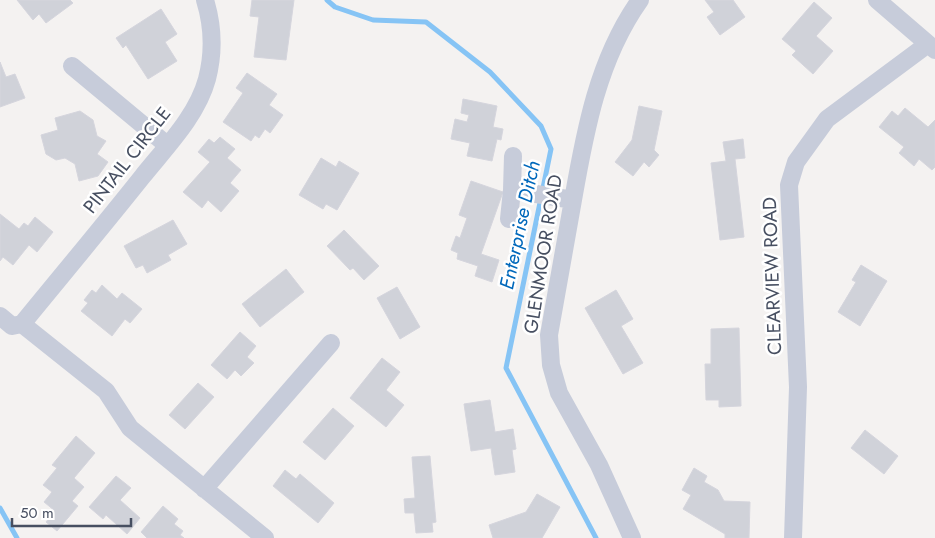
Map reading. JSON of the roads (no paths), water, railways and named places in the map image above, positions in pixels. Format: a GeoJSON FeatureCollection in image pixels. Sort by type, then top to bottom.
{"type":"FeatureCollection","features":[{"type":"Feature","properties":{"kind":"street","name":"PINTAIL CIRCLE"},"geometry":{"type":"LineString","coordinates":[[22,324],[194,110],[206,80],[212,48],[210,16],[205,0]]}},
{"type":"Feature","properties":{"kind":"street","name":"GLENMOOR ROAD"},"geometry":{"type":"LineString","coordinates":[[632,538],[599,465],[559,393],[551,365],[549,336],[573,200],[595,95],[612,50],[640,0]]}},
{"type":"Feature","properties":{"kind":"street"},"geometry":{"type":"LineString","coordinates":[[877,0],[932,47]]}},
{"type":"Feature","properties":{"kind":"street","name":"CLEARVIEW ROAD"},"geometry":{"type":"LineString","coordinates":[[793,538],[798,387],[789,185],[796,162],[827,119],[932,47]]}},
{"type":"Feature","properties":{"kind":"street"},"geometry":{"type":"LineString","coordinates":[[72,66],[167,145]]}},
{"type":"Feature","properties":{"kind":"street"},"geometry":{"type":"LineString","coordinates":[[509,219],[513,156]]}},
{"type":"Feature","properties":{"kind":"street"},"geometry":{"type":"LineString","coordinates":[[512,190],[573,200]]}},
{"type":"Feature","properties":{"kind":"street"},"geometry":{"type":"LineString","coordinates":[[0,316],[12,326],[22,324],[106,391],[130,428],[265,538]]}},
{"type":"Feature","properties":{"kind":"street"},"geometry":{"type":"LineString","coordinates":[[204,489],[331,344]]}},
{"type":"Feature","properties":{"kind":"waterway","name":"Enterprise Ditch"},"geometry":{"type":"LineString","coordinates":[[327,0],[335,7],[373,20],[426,22],[490,72],[541,126],[551,149],[506,368],[596,538]]}},
{"type":"Feature","properties":{"kind":"waterway"},"geometry":{"type":"LineString","coordinates":[[0,508],[17,538]]}}]}
